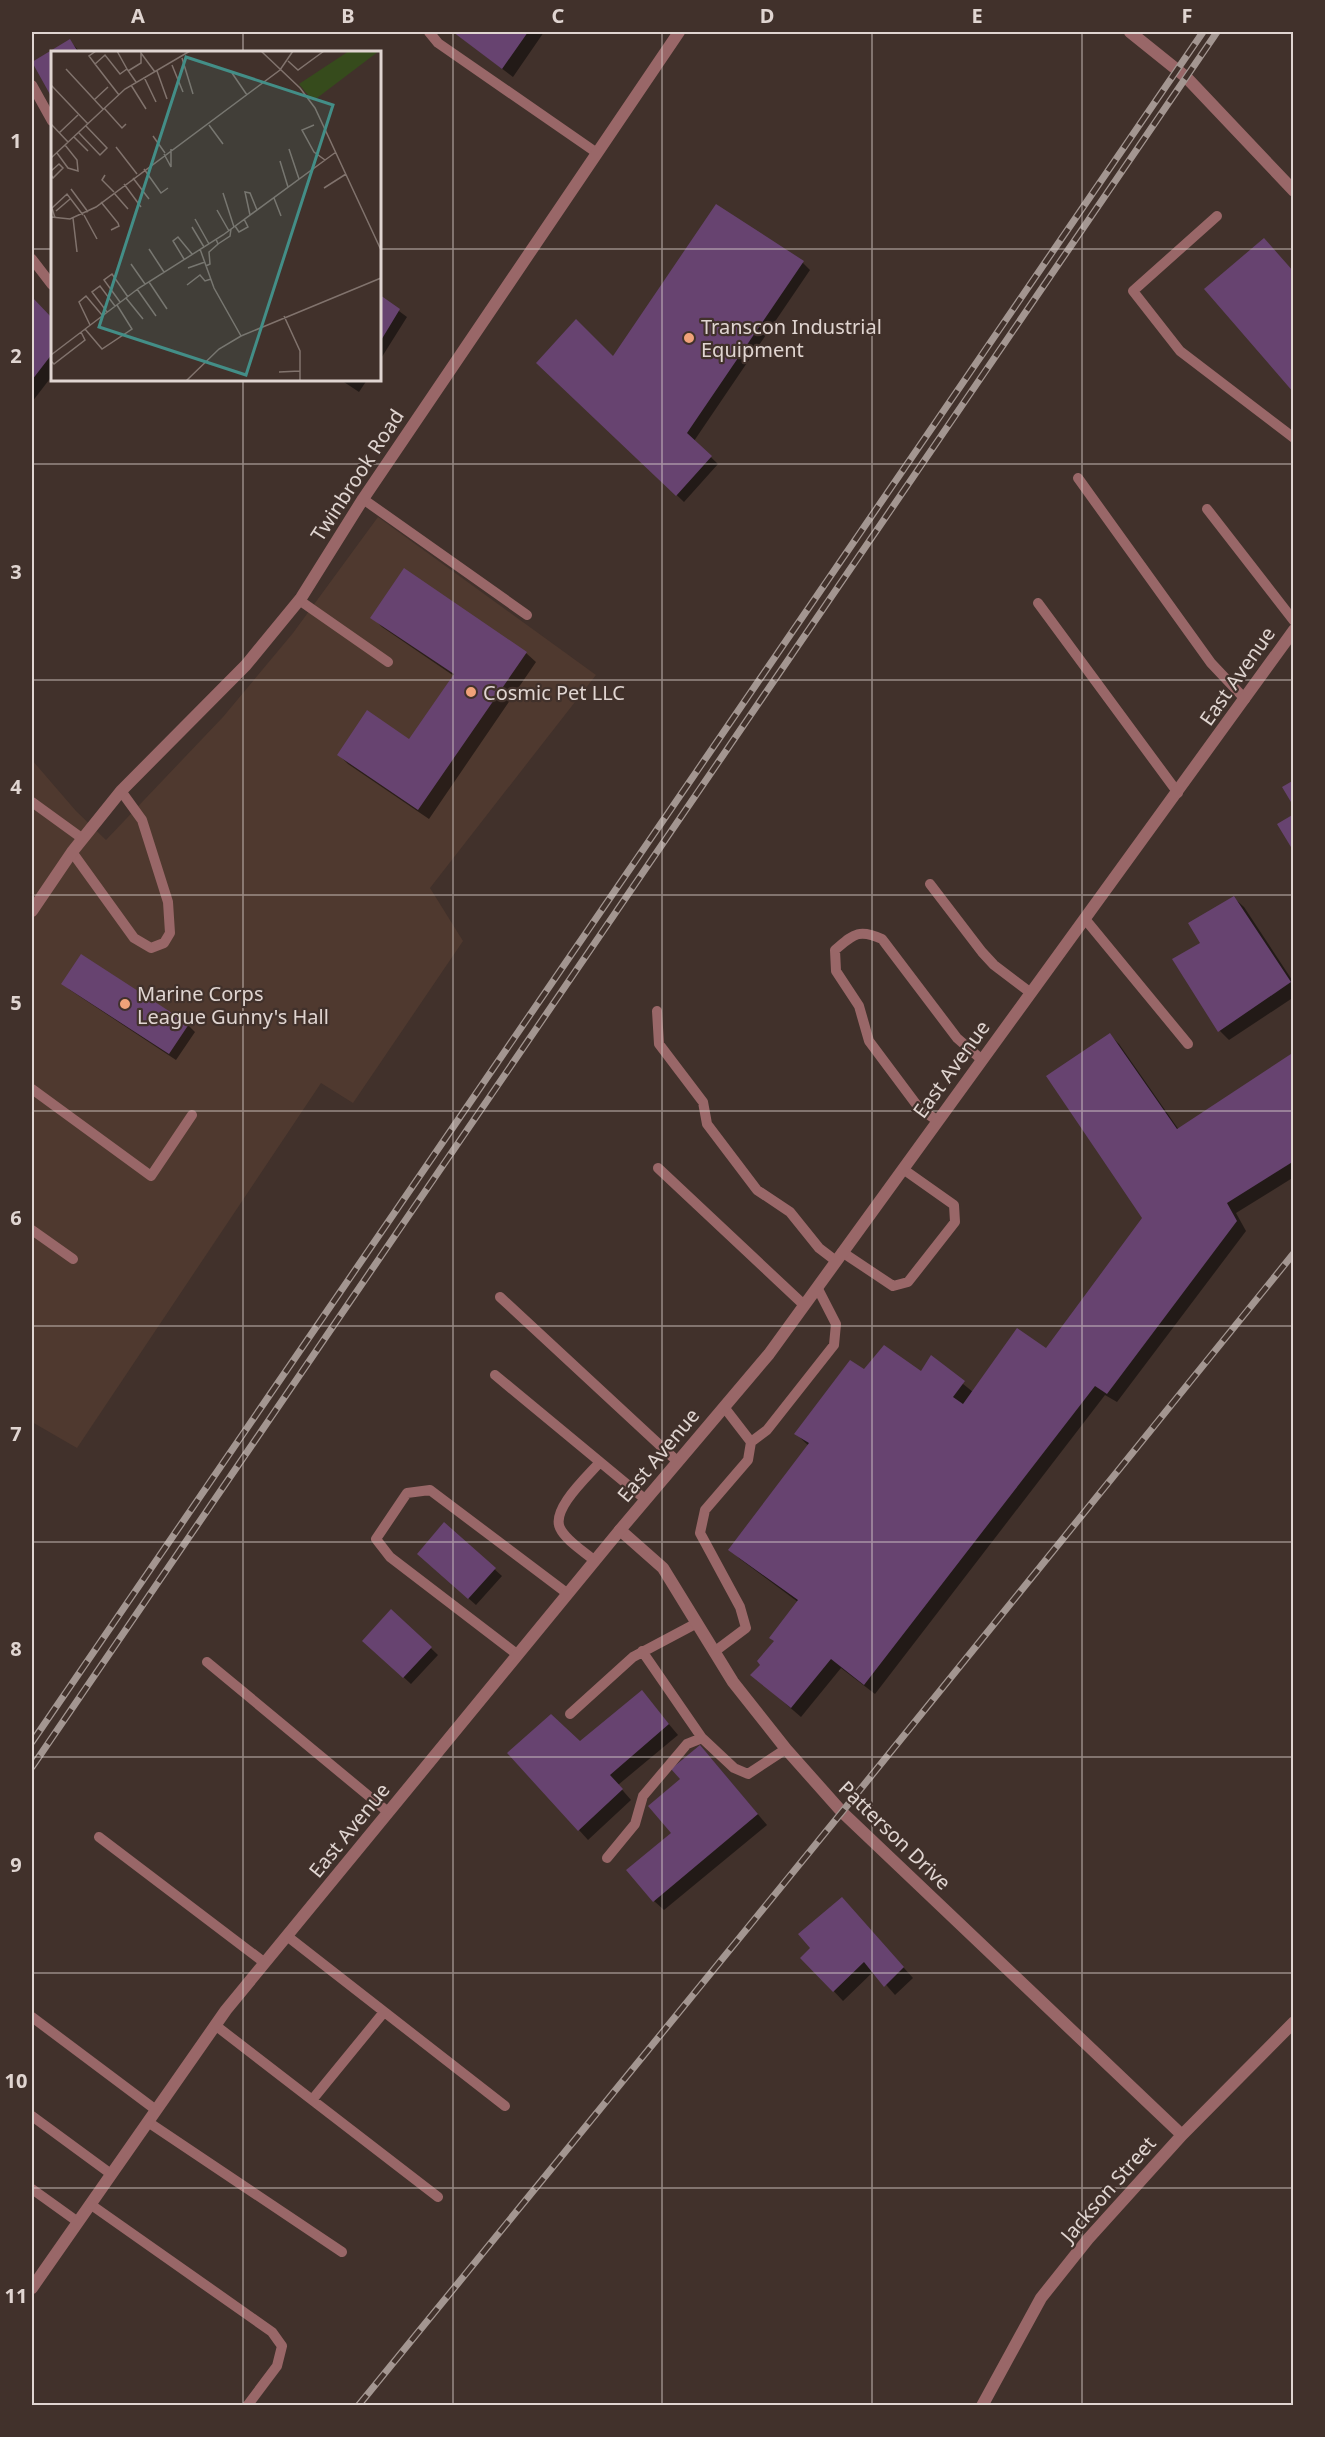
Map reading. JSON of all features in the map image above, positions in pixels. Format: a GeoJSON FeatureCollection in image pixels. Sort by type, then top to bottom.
{"type":"FeatureCollection","features":[{"type":"Feature","properties":{"kind":"street","name":"Twinbrook Road"},"geometry":{"type":"LineString","coordinates":[[32,910],[72,852],[121,791],[246,665],[299,600],[363,499],[679,32]]}},
{"type":"Feature","properties":{"kind":"street"},"geometry":{"type":"LineString","coordinates":[[1130,32],[1186,77],[1293,191]]}},
{"type":"Feature","properties":{"kind":"street","name":"East Avenue"},"geometry":{"type":"LineString","coordinates":[[32,2288],[215,2025],[620,1530],[769,1353],[1178,793],[1293,630]]}},
{"type":"Feature","properties":{"kind":"street","name":"Patterson Drive"},"geometry":{"type":"LineString","coordinates":[[620,1530],[663,1568],[734,1682],[786,1749],[842,1812],[1182,2135]]}},
{"type":"Feature","properties":{"kind":"street","name":"Jackson Street"},"geometry":{"type":"LineString","coordinates":[[981,2406],[1041,2298],[1088,2239],[1182,2135],[1293,2022]]}},
{"type":"Feature","properties":{"kind":"lane"},"geometry":{"type":"LineString","coordinates":[[429,32],[438,43],[597,153]]}},
{"type":"Feature","properties":{"kind":"lane"},"geometry":{"type":"LineString","coordinates":[[32,85],[51,119]]}},
{"type":"Feature","properties":{"kind":"lane"},"geometry":{"type":"LineString","coordinates":[[1217,216],[1133,291],[1179,351],[1293,438]]}},
{"type":"Feature","properties":{"kind":"lane"},"geometry":{"type":"LineString","coordinates":[[32,260],[51,284]]}},
{"type":"Feature","properties":{"kind":"lane"},"geometry":{"type":"LineString","coordinates":[[1078,478],[1211,663],[1245,699]]}},
{"type":"Feature","properties":{"kind":"lane"},"geometry":{"type":"LineString","coordinates":[[363,499],[527,615]]}},
{"type":"Feature","properties":{"kind":"lane"},"geometry":{"type":"LineString","coordinates":[[1206,509],[1293,621]]}},
{"type":"Feature","properties":{"kind":"lane"},"geometry":{"type":"LineString","coordinates":[[299,600],[388,662]]}},
{"type":"Feature","properties":{"kind":"lane"},"geometry":{"type":"LineString","coordinates":[[1038,603],[1178,793]]}},
{"type":"Feature","properties":{"kind":"lane"},"geometry":{"type":"LineString","coordinates":[[72,852],[134,938],[151,948],[164,943],[170,933],[168,902],[142,820],[121,791]]}},
{"type":"Feature","properties":{"kind":"lane"},"geometry":{"type":"LineString","coordinates":[[32,802],[83,838]]}},
{"type":"Feature","properties":{"kind":"lane"},"geometry":{"type":"LineString","coordinates":[[930,884],[994,965],[1031,993]]}},
{"type":"Feature","properties":{"kind":"lane"},"geometry":{"type":"LineString","coordinates":[[1085,919],[1188,1044]]}},
{"type":"Feature","properties":{"kind":"lane"},"geometry":{"type":"LineString","coordinates":[[938,1121],[919,1108],[869,1041],[859,1006],[836,971],[835,950],[854,934],[867,933],[882,939],[957,1038],[982,1060]]}},
{"type":"Feature","properties":{"kind":"lane"},"geometry":{"type":"LineString","coordinates":[[657,1011],[659,1044],[703,1102],[707,1124],[757,1190],[790,1212],[819,1248],[893,1286],[908,1282],[955,1222],[954,1205],[903,1169]]}},
{"type":"Feature","properties":{"kind":"lane"},"geometry":{"type":"LineString","coordinates":[[32,1089],[151,1176],[192,1115]]}},
{"type":"Feature","properties":{"kind":"lane"},"geometry":{"type":"LineString","coordinates":[[658,1168],[804,1305]]}},
{"type":"Feature","properties":{"kind":"lane"},"geometry":{"type":"LineString","coordinates":[[32,1230],[73,1259]]}},
{"type":"Feature","properties":{"kind":"lane"},"geometry":{"type":"LineString","coordinates":[[714,1652],[746,1628],[740,1607],[700,1533],[705,1510],[748,1460],[751,1442],[766,1430],[834,1345],[836,1324],[817,1287]]}},
{"type":"Feature","properties":{"kind":"lane"},"geometry":{"type":"LineString","coordinates":[[500,1297],[678,1462]]}},
{"type":"Feature","properties":{"kind":"lane"},"geometry":{"type":"LineString","coordinates":[[495,1375],[646,1500]]}},
{"type":"Feature","properties":{"kind":"lane"},"geometry":{"type":"LineString","coordinates":[[724,1407],[751,1442]]}},
{"type":"Feature","properties":{"kind":"lane"},"geometry":{"type":"LineString","coordinates":[[595,1561],[559,1528],[559,1517],[561,1507],[600,1462]]}},
{"type":"Feature","properties":{"kind":"lane"},"geometry":{"type":"LineString","coordinates":[[518,1655],[390,1557],[376,1539],[407,1493],[430,1490],[568,1594]]}},
{"type":"Feature","properties":{"kind":"lane"},"geometry":{"type":"LineString","coordinates":[[570,1714],[642,1651],[697,1623]]}},
{"type":"Feature","properties":{"kind":"lane"},"geometry":{"type":"LineString","coordinates":[[642,1651],[702,1737],[734,1768],[748,1774],[786,1749]]}},
{"type":"Feature","properties":{"kind":"lane"},"geometry":{"type":"LineString","coordinates":[[207,1662],[388,1812]]}},
{"type":"Feature","properties":{"kind":"lane"},"geometry":{"type":"LineString","coordinates":[[607,1858],[635,1824],[643,1796],[687,1744],[702,1737]]}},
{"type":"Feature","properties":{"kind":"lane"},"geometry":{"type":"LineString","coordinates":[[99,1838],[265,1963]]}},
{"type":"Feature","properties":{"kind":"lane"},"geometry":{"type":"LineString","coordinates":[[287,1936],[505,2106]]}},
{"type":"Feature","properties":{"kind":"lane"},"geometry":{"type":"LineString","coordinates":[[312,2100],[384,2012]]}},
{"type":"Feature","properties":{"kind":"lane"},"geometry":{"type":"LineString","coordinates":[[32,2017],[156,2110]]}},
{"type":"Feature","properties":{"kind":"lane"},"geometry":{"type":"LineString","coordinates":[[215,2025],[438,2197]]}},
{"type":"Feature","properties":{"kind":"lane"},"geometry":{"type":"LineString","coordinates":[[32,2116],[111,2174]]}},
{"type":"Feature","properties":{"kind":"lane"},"geometry":{"type":"LineString","coordinates":[[148,2122],[342,2252]]}},
{"type":"Feature","properties":{"kind":"lane"},"geometry":{"type":"LineString","coordinates":[[32,2189],[78,2222]]}},
{"type":"Feature","properties":{"kind":"lane"},"geometry":{"type":"LineString","coordinates":[[90,2205],[272,2332],[282,2346],[277,2366],[247,2406]]}},
{"type":"Feature","properties":{"kind":"shaded area"},"geometry":{"type":"Polygon","coordinates":[[[378,517],[596,675],[430,888],[463,941],[353,1103],[321,1083],[77,1448],[32,1422],[32,760],[76,811],[106,840],[223,717],[293,633],[378,517]]]}},
{"type":"Feature","properties":{"kind":"building"},"geometry":{"type":"Polygon","coordinates":[[[453,32],[528,32],[502,69],[453,32]]]}},
{"type":"Feature","properties":{"kind":"building"},"geometry":{"type":"Polygon","coordinates":[[[70,39],[77,51],[51,51],[51,96],[32,62],[70,39]]]}},
{"type":"Feature","properties":{"kind":"building","name":"Transcon Industrial Equipment"},"geometry":{"type":"Polygon","coordinates":[[[716,204],[804,261],[687,433],[712,456],[676,496],[536,363],[576,319],[613,356],[716,204]]]}},
{"type":"Feature","properties":{"kind":"building"},"geometry":{"type":"Polygon","coordinates":[[[1264,238],[1294,272],[1294,393],[1204,289],[1264,238]]]}},
{"type":"Feature","properties":{"kind":"building"},"geometry":{"type":"Polygon","coordinates":[[[381,296],[400,309],[381,340],[381,296]]]}},
{"type":"Feature","properties":{"kind":"building"},"geometry":{"type":"Polygon","coordinates":[[[32,297],[51,317],[51,355],[32,380],[32,297]]]}},
{"type":"Feature","properties":{"kind":"building","name":"Cosmic Pet LLC"},"geometry":{"type":"Polygon","coordinates":[[[404,568],[527,652],[418,810],[337,755],[367,710],[409,739],[454,674],[370,618],[404,568]]]}},
{"type":"Feature","properties":{"kind":"building"},"geometry":{"type":"Polygon","coordinates":[[[1294,780],[1294,807],[1282,787],[1294,780]]]}},
{"type":"Feature","properties":{"kind":"building"},"geometry":{"type":"Polygon","coordinates":[[[1294,814],[1294,852],[1277,824],[1294,814]]]}},
{"type":"Feature","properties":{"kind":"building"},"geometry":{"type":"Polygon","coordinates":[[[1234,896],[1291,982],[1218,1032],[1172,959],[1200,943],[1188,923],[1234,896]]]}},
{"type":"Feature","properties":{"kind":"building","name":"Marine Corps League Gunny's Hall"},"geometry":{"type":"Polygon","coordinates":[[[81,954],[189,1024],[169,1054],[61,984],[81,954]]]}},
{"type":"Feature","properties":{"kind":"building"},"geometry":{"type":"Polygon","coordinates":[[[1110,1033],[1177,1129],[1294,1052],[1294,1161],[1227,1203],[1237,1221],[1107,1394],[1095,1386],[864,1685],[831,1659],[791,1708],[750,1675],[760,1665],[757,1661],[774,1641],[769,1638],[798,1600],[728,1550],[809,1443],[794,1434],[850,1360],[864,1369],[884,1345],[921,1371],[931,1355],[965,1381],[953,1397],[963,1404],[1017,1328],[1046,1348],[1142,1218],[1046,1076],[1110,1033]]]}},
{"type":"Feature","properties":{"kind":"building"},"geometry":{"type":"Polygon","coordinates":[[[444,1522],[496,1568],[468,1599],[417,1554],[444,1522]]]}},
{"type":"Feature","properties":{"kind":"building"},"geometry":{"type":"Polygon","coordinates":[[[391,1609],[432,1647],[403,1678],[362,1641],[391,1609]]]}},
{"type":"Feature","properties":{"kind":"building"},"geometry":{"type":"Polygon","coordinates":[[[642,1690],[669,1724],[610,1775],[623,1789],[578,1831],[507,1753],[551,1714],[580,1741],[642,1690]]]}},
{"type":"Feature","properties":{"kind":"building"},"geometry":{"type":"Polygon","coordinates":[[[700,1745],[758,1814],[653,1902],[626,1870],[671,1833],[648,1806],[680,1779],[671,1769],[700,1745]]]}},
{"type":"Feature","properties":{"kind":"building"},"geometry":{"type":"Polygon","coordinates":[[[842,1897],[904,1967],[884,1987],[864,1962],[833,1992],[800,1958],[810,1948],[798,1934],[842,1897]]]}},
{"type":"Feature","properties":{"kind":"railway"},"geometry":{"type":"LineString","coordinates":[[32,1742],[1203,32]]}},
{"type":"Feature","properties":{"kind":"railway"},"geometry":{"type":"LineString","coordinates":[[32,1767],[1217,32]]}},
{"type":"Feature","properties":{"kind":"railway"},"geometry":{"type":"LineString","coordinates":[[358,2406],[1294,1253]]}},
{"type":"Feature","properties":{"kind":"place","name":"Transcon Industrial Equipment"},"geometry":{"type":"Point","coordinates":[689,338]}},
{"type":"Feature","properties":{"kind":"place","name":"Cosmic Pet LLC"},"geometry":{"type":"Point","coordinates":[471,692]}},
{"type":"Feature","properties":{"kind":"place","name":"Marine Corps League Gunny's Hall"},"geometry":{"type":"Point","coordinates":[125,1004]}}]}
